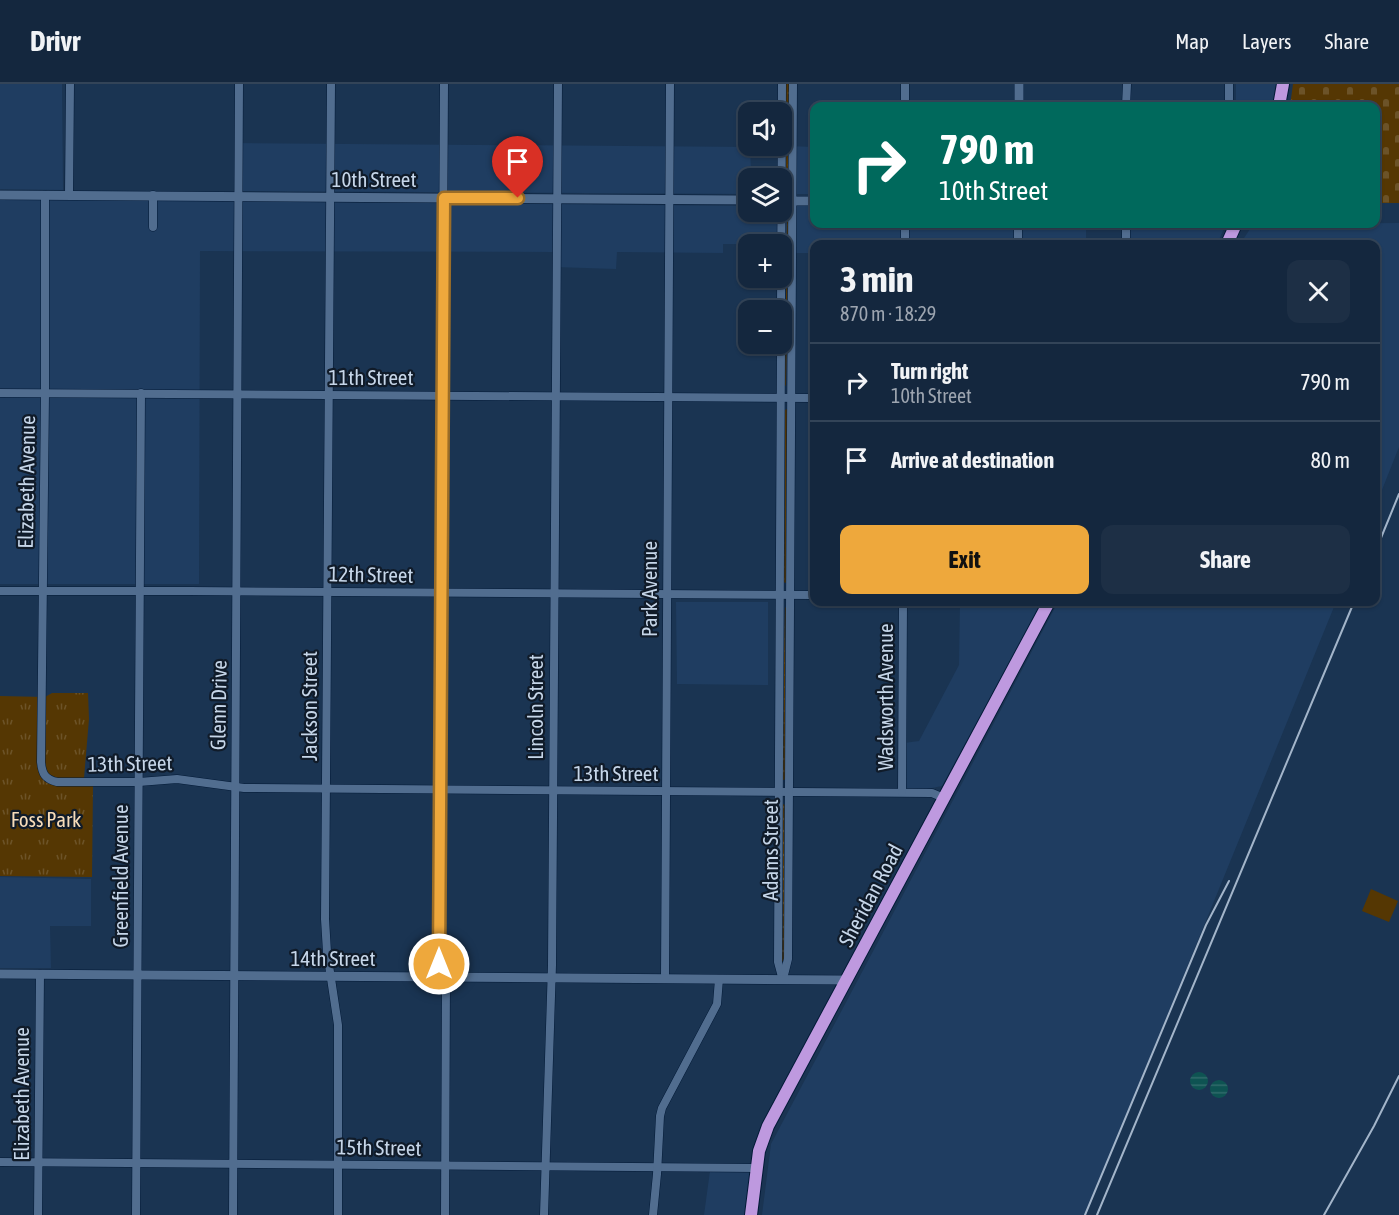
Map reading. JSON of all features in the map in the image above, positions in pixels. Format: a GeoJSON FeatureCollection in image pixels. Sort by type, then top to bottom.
{"type":"FeatureCollection","features":[{"type":"Feature","properties":{"kind":"highway"},"geometry":{"type":"LineString","coordinates":[[1280,102],[1283,84]]}},
{"type":"Feature","properties":{"kind":"highway","name":"Sheridan Road"},"geometry":{"type":"LineString","coordinates":[[751,1215],[763,1136],[1047,606]]}},
{"type":"Feature","properties":{"kind":"street"},"geometry":{"type":"LineString","coordinates":[[69,195],[70,84]]}},
{"type":"Feature","properties":{"kind":"street","name":"Glenn Drive"},"geometry":{"type":"LineString","coordinates":[[233,1215],[239,84]]}},
{"type":"Feature","properties":{"kind":"street","name":"Jackson Street"},"geometry":{"type":"LineString","coordinates":[[331,84],[325,919],[330,976],[338,1025],[338,1215]]}},
{"type":"Feature","properties":{"kind":"street"},"geometry":{"type":"LineString","coordinates":[[444,84],[440,790],[445,1215]]}},
{"type":"Feature","properties":{"kind":"street","name":"Lincoln Street"},"geometry":{"type":"LineString","coordinates":[[544,1215],[552,978],[558,84]]}},
{"type":"Feature","properties":{"kind":"street","name":"Park Avenue"},"geometry":{"type":"LineString","coordinates":[[665,978],[670,84]]}},
{"type":"Feature","properties":{"kind":"street"},"geometry":{"type":"LineString","coordinates":[[782,84],[782,168]]}},
{"type":"Feature","properties":{"kind":"street","name":"Adams Street"},"geometry":{"type":"LineString","coordinates":[[783,979],[778,962],[791,595],[793,84]]}},
{"type":"Feature","properties":{"kind":"street"},"geometry":{"type":"LineString","coordinates":[[905,84],[905,102]]}},
{"type":"Feature","properties":{"kind":"street"},"geometry":{"type":"LineString","coordinates":[[1018,102],[1019,84]]}},
{"type":"Feature","properties":{"kind":"street"},"geometry":{"type":"LineString","coordinates":[[1126,84],[1126,102]]}},
{"type":"Feature","properties":{"kind":"street"},"geometry":{"type":"LineString","coordinates":[[1229,84],[1229,102]]}},
{"type":"Feature","properties":{"kind":"street","name":"10th Street"},"geometry":{"type":"LineString","coordinates":[[0,195],[738,200]]}},
{"type":"Feature","properties":{"kind":"street","name":"Elizabeth Avenue"},"geometry":{"type":"LineString","coordinates":[[42,770],[45,195]]}},
{"type":"Feature","properties":{"kind":"street"},"geometry":{"type":"LineString","coordinates":[[153,195],[153,227]]}},
{"type":"Feature","properties":{"kind":"street"},"geometry":{"type":"LineString","coordinates":[[793,201],[810,201]]}},
{"type":"Feature","properties":{"kind":"street"},"geometry":{"type":"LineString","coordinates":[[782,222],[782,300]]}},
{"type":"Feature","properties":{"kind":"street","name":"Adams Street"},"geometry":{"type":"LineString","coordinates":[[781,354],[780,595],[783,792]]}},
{"type":"Feature","properties":{"kind":"street","name":"11th Street"},"geometry":{"type":"LineString","coordinates":[[0,393],[810,398]]}},
{"type":"Feature","properties":{"kind":"street","name":"Greenfield Avenue"},"geometry":{"type":"LineString","coordinates":[[136,1215],[141,393]]}},
{"type":"Feature","properties":{"kind":"street","name":"12th Street"},"geometry":{"type":"LineString","coordinates":[[0,591],[810,595]]}},
{"type":"Feature","properties":{"kind":"street","name":"Wadsworth Avenue"},"geometry":{"type":"LineString","coordinates":[[902,792],[903,606]]}},
{"type":"Feature","properties":{"kind":"street","name":"13th Street"},"geometry":{"type":"LineString","coordinates":[[42,770],[46,777],[57,782],[193,780],[235,788],[902,792],[932,793],[944,798]]}},
{"type":"Feature","properties":{"kind":"street","name":"14th Street"},"geometry":{"type":"LineString","coordinates":[[0,974],[846,980]]}},
{"type":"Feature","properties":{"kind":"street","name":"Elizabeth Avenue"},"geometry":{"type":"LineString","coordinates":[[38,1215],[40,974]]}},
{"type":"Feature","properties":{"kind":"street"},"geometry":{"type":"LineString","coordinates":[[653,1215],[662,1108],[717,1004],[719,979]]}},
{"type":"Feature","properties":{"kind":"street","name":"15th Street"},"geometry":{"type":"LineString","coordinates":[[0,1162],[757,1168]]}},
{"type":"Feature","properties":{"kind":"shaded area"},"geometry":{"type":"Polygon","coordinates":[[[0,84],[62,84],[63,190],[0,189],[0,84]]]}},
{"type":"Feature","properties":{"kind":"shaded area"},"geometry":{"type":"Polygon","coordinates":[[[1236,84],[1276,84],[1274,102],[1236,102],[1236,84]]]}},
{"type":"Feature","properties":{"kind":"shaded area"},"geometry":{"type":"Polygon","coordinates":[[[235,143],[738,147],[738,156],[750,156],[751,168],[738,168],[738,194],[235,191],[235,143]]]}},
{"type":"Feature","properties":{"kind":"shaded area"},"geometry":{"type":"Polygon","coordinates":[[[792,146],[810,147],[810,194],[792,194],[792,168],[788,168],[788,156],[792,156],[792,146]]]}},
{"type":"Feature","properties":{"kind":"shaded area"},"geometry":{"type":"Polygon","coordinates":[[[0,199],[738,206],[738,222],[792,222],[792,206],[810,206],[810,228],[1086,228],[1086,240],[810,240],[810,253],[792,253],[792,234],[738,234],[738,244],[723,244],[723,253],[617,252],[616,269],[555,267],[555,252],[200,251],[199,584],[0,584],[0,199]]]}},
{"type":"Feature","properties":{"kind":"shaded area"},"geometry":{"type":"Polygon","coordinates":[[[1380,223],[1399,223],[1399,447],[1380,495],[1380,240],[1243,240],[1251,228],[1380,228],[1380,223]]]}},
{"type":"Feature","properties":{"kind":"shaded area"},"geometry":{"type":"Polygon","coordinates":[[[1125,228],[1224,228],[1219,240],[1124,240],[1125,228]]]}},
{"type":"Feature","properties":{"kind":"shaded area"},"geometry":{"type":"Polygon","coordinates":[[[676,602],[768,602],[768,685],[677,684],[676,602]]]}},
{"type":"Feature","properties":{"kind":"shaded area"},"geometry":{"type":"Polygon","coordinates":[[[960,606],[1041,606],[942,786],[927,789],[901,789],[904,743],[919,741],[959,665],[960,606]]]}},
{"type":"Feature","properties":{"kind":"shaded area"},"geometry":{"type":"Polygon","coordinates":[[[1056,606],[1334,606],[1086,1215],[762,1215],[771,1144],[1056,606]]]}},
{"type":"Feature","properties":{"kind":"shaded area"},"geometry":{"type":"Polygon","coordinates":[[[0,877],[91,879],[91,926],[50,926],[51,968],[0,968],[0,877]]]}},
{"type":"Feature","properties":{"kind":"shaded area"},"geometry":{"type":"Polygon","coordinates":[[[1199,1072],[1205,1075],[1208,1081],[1205,1087],[1199,1090],[1193,1087],[1190,1081],[1193,1075],[1199,1072]]]}},
{"type":"Feature","properties":{"kind":"shaded area"},"geometry":{"type":"Polygon","coordinates":[[[1219,1080],[1225,1083],[1228,1089],[1225,1095],[1219,1098],[1213,1095],[1210,1089],[1213,1083],[1219,1080]]]}},
{"type":"Feature","properties":{"kind":"shaded area"},"geometry":{"type":"Polygon","coordinates":[[[710,1171],[750,1171],[745,1215],[704,1215],[710,1171]]]}},
{"type":"Feature","properties":{"kind":"green space"},"geometry":{"type":"Polygon","coordinates":[[[785,84],[790,84],[790,102],[785,102],[785,84]]]}},
{"type":"Feature","properties":{"kind":"green space"},"geometry":{"type":"Polygon","coordinates":[[[1293,84],[1399,84],[1399,203],[1380,203],[1380,102],[1291,102],[1293,84]]]}},
{"type":"Feature","properties":{"kind":"green space"},"geometry":{"type":"Polygon","coordinates":[[[785,156],[789,156],[788,168],[785,168],[785,156]]]}},
{"type":"Feature","properties":{"kind":"green space"},"geometry":{"type":"Polygon","coordinates":[[[787,222],[789,222],[789,234],[787,234],[787,222]]]}},
{"type":"Feature","properties":{"kind":"green space"},"geometry":{"type":"Polygon","coordinates":[[[785,354],[787,354],[786,386],[785,354]]]}},
{"type":"Feature","properties":{"kind":"green space"},"geometry":{"type":"Polygon","coordinates":[[[787,409],[787,582],[785,583],[785,410],[787,409]]]}},
{"type":"Feature","properties":{"kind":"green space"},"geometry":{"type":"Polygon","coordinates":[[[785,607],[785,779],[782,780],[785,607]]]}},
{"type":"Feature","properties":{"kind":"green space","name":"Foss Park"},"geometry":{"type":"Polygon","coordinates":[[[52,693],[88,693],[89,719],[84,778],[93,785],[92,877],[0,876],[0,696],[45,697],[52,693]]]}},
{"type":"Feature","properties":{"kind":"green space"},"geometry":{"type":"Polygon","coordinates":[[[783,804],[785,805],[784,960],[782,962],[783,804]]]}},
{"type":"Feature","properties":{"kind":"green space"},"geometry":{"type":"Polygon","coordinates":[[[1371,889],[1398,901],[1389,922],[1362,911],[1371,889]]]}},
{"type":"Feature","properties":{"kind":"railway"},"geometry":{"type":"LineString","coordinates":[[1380,540],[1399,494]]}},
{"type":"Feature","properties":{"kind":"railway"},"geometry":{"type":"LineString","coordinates":[[1097,1215],[1352,606]]}},
{"type":"Feature","properties":{"kind":"railway"},"geometry":{"type":"LineString","coordinates":[[1085,1215],[1206,925],[1229,881]]}},
{"type":"Feature","properties":{"kind":"railway"},"geometry":{"type":"LineString","coordinates":[[1324,1215],[1399,1076]]}},
{"type":"Feature","properties":{"kind":"route"},"geometry":{"type":"LineString","coordinates":[[439,964],[444,198],[518,198]]}}]}
